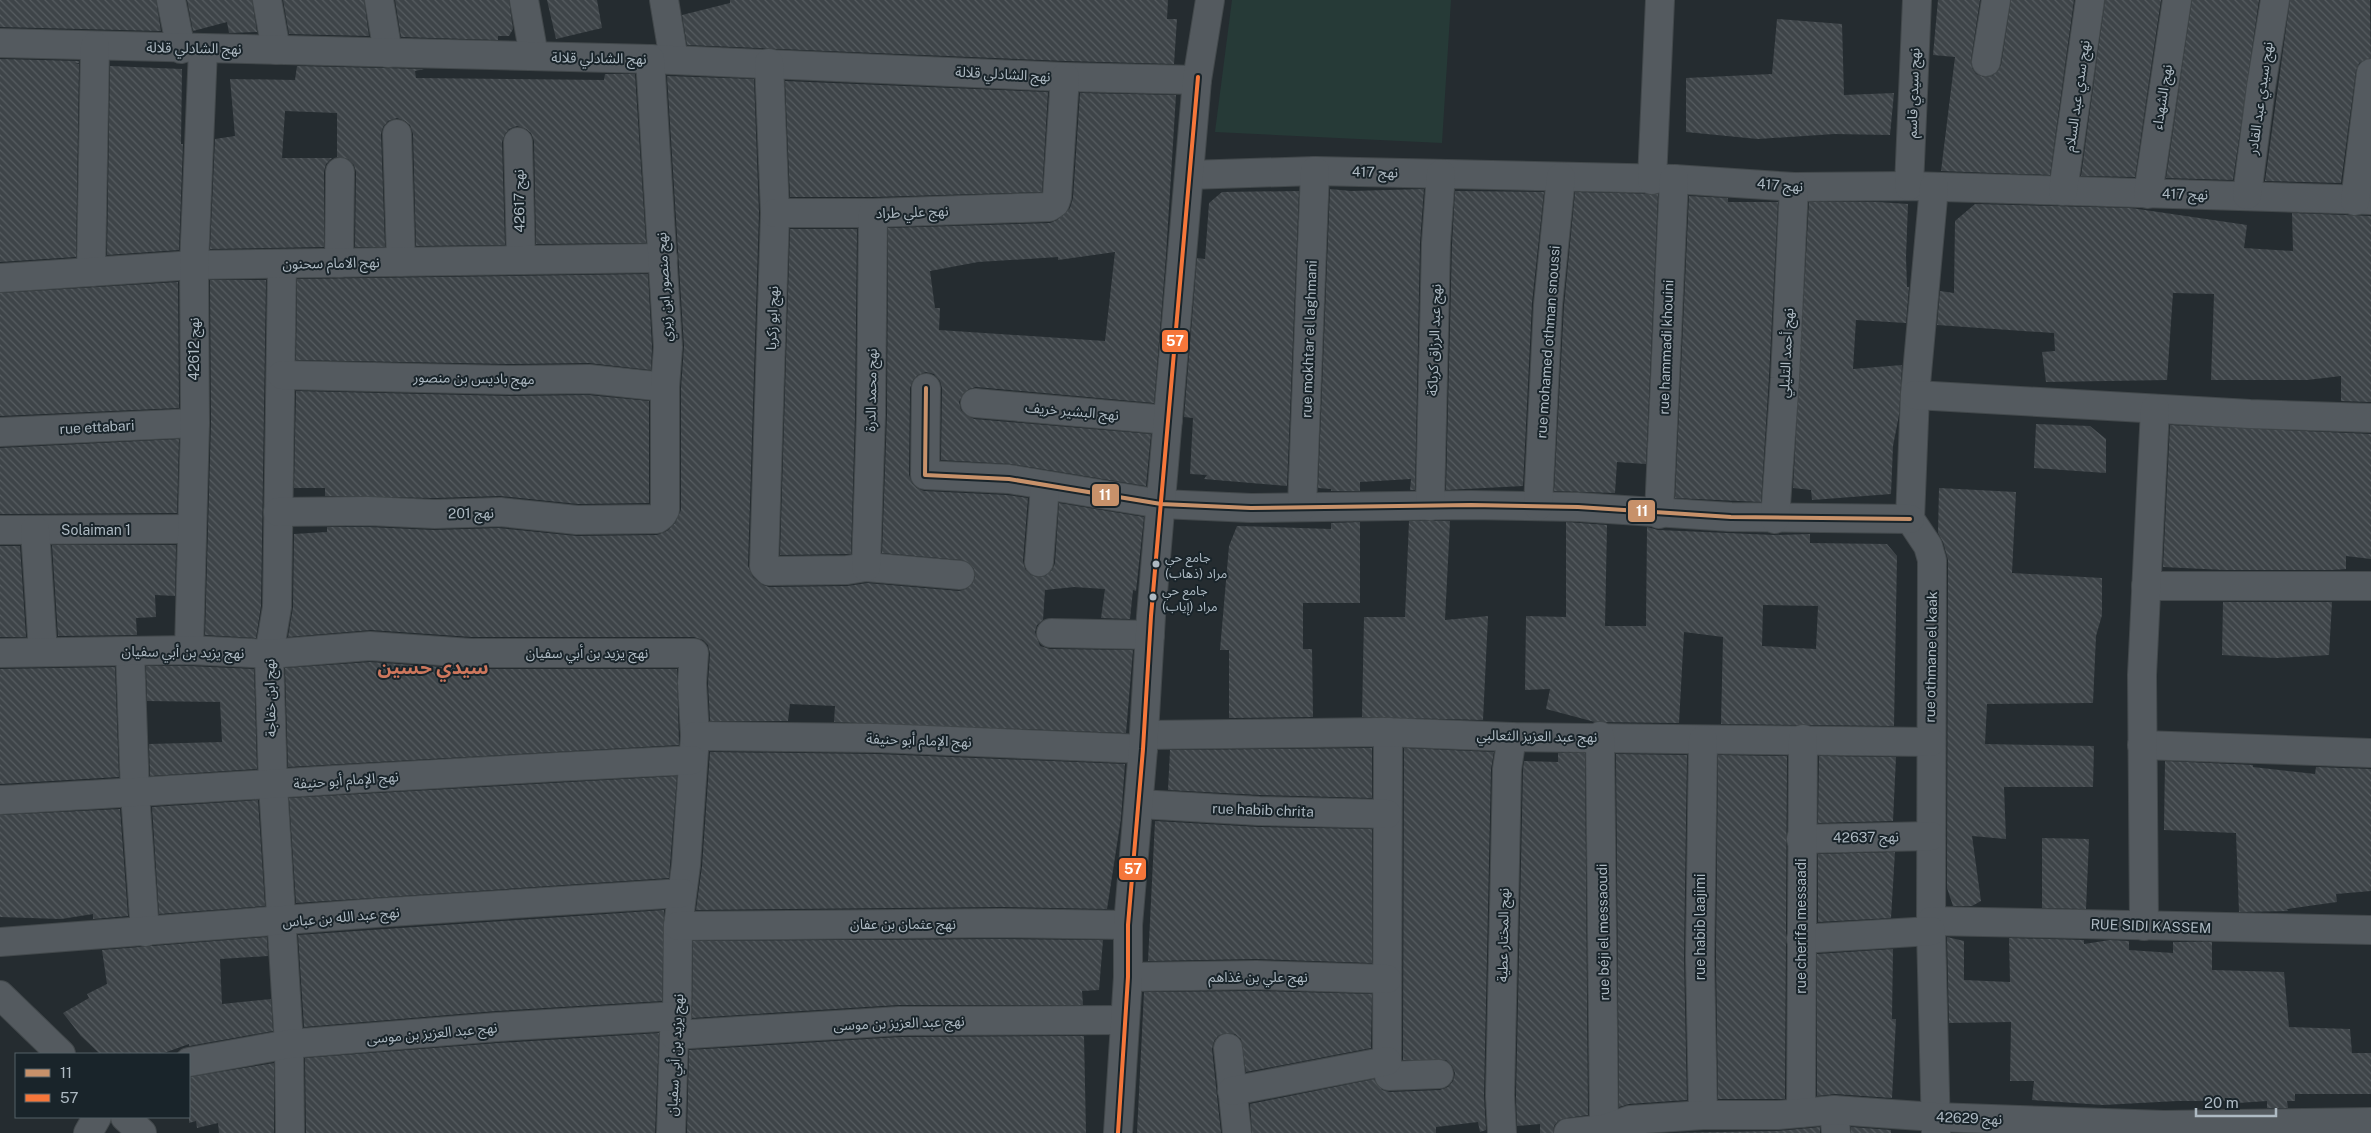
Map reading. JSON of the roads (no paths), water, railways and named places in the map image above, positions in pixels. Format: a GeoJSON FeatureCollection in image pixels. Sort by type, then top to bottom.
{"type":"FeatureCollection","features":[{"type":"Feature","properties":{"kind":"street","name":"نهج 42612"},"geometry":{"type":"LineString","coordinates":[[171,0],[192,49],[195,423],[189,650]]}},
{"type":"Feature","properties":{"kind":"street"},"geometry":{"type":"LineString","coordinates":[[267,0],[276,50]]}},
{"type":"Feature","properties":{"kind":"street"},"geometry":{"type":"LineString","coordinates":[[378,0],[388,53]]}},
{"type":"Feature","properties":{"kind":"street"},"geometry":{"type":"LineString","coordinates":[[524,0],[534,56]]}},
{"type":"Feature","properties":{"kind":"street","name":"نهج منصور ابن زيري"},"geometry":{"type":"LineString","coordinates":[[662,515],[664,510],[665,387],[668,347],[663,258],[662,59],[664,0]]}},
{"type":"Feature","properties":{"kind":"street"},"geometry":{"type":"LineString","coordinates":[[1118,1133],[1128,977],[1128,926],[1144,742],[1150,635],[1197,80],[1210,0]]}},
{"type":"Feature","properties":{"kind":"street","name":"rue hammadi khouini"},"geometry":{"type":"LineString","coordinates":[[1659,514],[1663,180],[1660,0]]}},
{"type":"Feature","properties":{"kind":"street","name":"نهج سيدي قاسم"},"geometry":{"type":"LineString","coordinates":[[1917,0],[1922,187]]}},
{"type":"Feature","properties":{"kind":"street"},"geometry":{"type":"LineString","coordinates":[[1986,62],[1996,0]]}},
{"type":"Feature","properties":{"kind":"street","name":"نهج سدي عبد السلام"},"geometry":{"type":"LineString","coordinates":[[2063,191],[2090,0]]}},
{"type":"Feature","properties":{"kind":"street","name":"نهج الشهداء"},"geometry":{"type":"LineString","coordinates":[[2148,194],[2177,0]]}},
{"type":"Feature","properties":{"kind":"street","name":"نهج سيدي عبد القادر"},"geometry":{"type":"LineString","coordinates":[[2247,195],[2260,87],[2275,0]]}},
{"type":"Feature","properties":{"kind":"street","name":"نهج الشادلي قلالة"},"geometry":{"type":"LineString","coordinates":[[0,43],[662,59],[1065,77],[1197,80]]}},
{"type":"Feature","properties":{"kind":"street"},"geometry":{"type":"LineString","coordinates":[[91,272],[95,46]]}},
{"type":"Feature","properties":{"kind":"street","name":"نهج ابو زكريا"},"geometry":{"type":"LineString","coordinates":[[769,63],[775,212],[763,561],[764,566],[769,571],[847,570],[866,567]]}},
{"type":"Feature","properties":{"kind":"street"},"geometry":{"type":"LineString","coordinates":[[2363,201],[2371,73]]}},
{"type":"Feature","properties":{"kind":"street","name":"نهج علي طراد"},"geometry":{"type":"LineString","coordinates":[[775,212],[873,213],[1049,208],[1055,203],[1057,197],[1065,77]]}},
{"type":"Feature","properties":{"kind":"street"},"geometry":{"type":"LineString","coordinates":[[397,134],[401,262]]}},
{"type":"Feature","properties":{"kind":"street","name":"نهج 42617"},"geometry":{"type":"LineString","coordinates":[[518,142],[520,260]]}},
{"type":"Feature","properties":{"kind":"street","name":"نهج 417"},"geometry":{"type":"LineString","coordinates":[[1189,175],[1315,171],[1663,180],[1794,187],[1922,187],[2247,195],[2363,201]]}},
{"type":"Feature","properties":{"kind":"street","name":"rue mokhtar el laghmani"},"geometry":{"type":"LineString","coordinates":[[1302,507],[1315,171]]}},
{"type":"Feature","properties":{"kind":"street"},"geometry":{"type":"LineString","coordinates":[[339,263],[340,172]]}},
{"type":"Feature","properties":{"kind":"street","name":"نهج عبد الرزاق كرباكة"},"geometry":{"type":"LineString","coordinates":[[1430,506],[1436,243],[1441,174]]}},
{"type":"Feature","properties":{"kind":"street","name":"rue mohamed othman snoussi"},"geometry":{"type":"LineString","coordinates":[[1538,506],[1548,305],[1561,177]]}},
{"type":"Feature","properties":{"kind":"street","name":"نهج أحمد التليلي"},"geometry":{"type":"LineString","coordinates":[[1775,518],[1785,378],[1794,187]]}},
{"type":"Feature","properties":{"kind":"street"},"geometry":{"type":"LineString","coordinates":[[926,388],[925,474],[1009,480],[1161,504],[1251,508],[1538,506],[1578,507],[1659,514],[1775,518],[1910,519],[1922,187]]}},
{"type":"Feature","properties":{"kind":"street","name":"نهج محمد الدرة"},"geometry":{"type":"LineString","coordinates":[[866,567],[871,415],[873,213]]}},
{"type":"Feature","properties":{"kind":"street","name":"نهج الامام سحنون"},"geometry":{"type":"LineString","coordinates":[[0,278],[194,265],[663,258]]}},
{"type":"Feature","properties":{"kind":"street","name":"نهج ابن خفاجة"},"geometry":{"type":"LineString","coordinates":[[282,264],[282,375],[277,607],[268,654],[280,922],[288,1044],[290,1133]]}},
{"type":"Feature","properties":{"kind":"street","name":"مهج باديس بن منصور"},"geometry":{"type":"LineString","coordinates":[[282,375],[510,380],[589,379],[665,387]]}},
{"type":"Feature","properties":{"kind":"street"},"geometry":{"type":"LineString","coordinates":[[1915,396],[2371,418]]}},
{"type":"Feature","properties":{"kind":"street","name":"نهج البشير خريف"},"geometry":{"type":"LineString","coordinates":[[975,403],[1168,420]]}},
{"type":"Feature","properties":{"kind":"street"},"geometry":{"type":"LineString","coordinates":[[2144,926],[2142,674],[2155,409]]}},
{"type":"Feature","properties":{"kind":"street","name":"rue ettabari"},"geometry":{"type":"LineString","coordinates":[[0,432],[195,423]]}},
{"type":"Feature","properties":{"kind":"street"},"geometry":{"type":"LineString","coordinates":[[1040,562],[1045,486]]}},
{"type":"Feature","properties":{"kind":"street","name":"نهج 201"},"geometry":{"type":"LineString","coordinates":[[278,512],[368,511],[435,514],[500,512],[603,521],[657,519],[662,515]]}},
{"type":"Feature","properties":{"kind":"street","name":"rue othmane el kaak"},"geometry":{"type":"LineString","coordinates":[[1910,519],[1928,546],[1932,560],[1931,926],[1936,1125]]}},
{"type":"Feature","properties":{"kind":"street","name":"Solaiman 1"},"geometry":{"type":"LineString","coordinates":[[0,530],[192,529]]}},
{"type":"Feature","properties":{"kind":"street"},"geometry":{"type":"LineString","coordinates":[[35,530],[43,652]]}},
{"type":"Feature","properties":{"kind":"street"},"geometry":{"type":"LineString","coordinates":[[866,567],[960,575]]}},
{"type":"Feature","properties":{"kind":"street"},"geometry":{"type":"LineString","coordinates":[[2146,586],[2371,586]]}},
{"type":"Feature","properties":{"kind":"street"},"geometry":{"type":"LineString","coordinates":[[1051,632],[1150,635]]}},
{"type":"Feature","properties":{"kind":"street","name":"نهج يزيد بن أبي سفيان"},"geometry":{"type":"LineString","coordinates":[[0,653],[189,650],[268,654],[370,646],[471,653],[694,653],[692,683],[694,748],[690,814],[678,926],[671,1133]]}},
{"type":"Feature","properties":{"kind":"street"},"geometry":{"type":"LineString","coordinates":[[130,651],[135,794],[144,932]]}},
{"type":"Feature","properties":{"kind":"street"},"geometry":{"type":"LineString","coordinates":[[1388,732],[1387,979],[1388,1061],[1390,1076],[1439,1074]]}},
{"type":"Feature","properties":{"kind":"street","name":"نهج عبد العزيز الثعالبي"},"geometry":{"type":"LineString","coordinates":[[1144,742],[1388,732],[1512,737],[1600,736],[1703,740],[1802,739],[1931,742]]}},
{"type":"Feature","properties":{"kind":"street","name":"rue béji el messaoudi"},"geometry":{"type":"LineString","coordinates":[[1600,736],[1604,1129]]}},
{"type":"Feature","properties":{"kind":"street","name":"نهج المختار عطية"},"geometry":{"type":"LineString","coordinates":[[1502,1133],[1500,1096],[1506,769],[1512,737]]}},
{"type":"Feature","properties":{"kind":"street","name":"نهج الإمام أبو حنيفة"},"geometry":{"type":"LineString","coordinates":[[0,800],[135,794],[504,769],[694,748],[877,738],[1144,742]]}},
{"type":"Feature","properties":{"kind":"street","name":"rue cherifa messaadi"},"geometry":{"type":"LineString","coordinates":[[1801,1113],[1802,739]]}},
{"type":"Feature","properties":{"kind":"street","name":"rue habib laajimi"},"geometry":{"type":"LineString","coordinates":[[1703,740],[1700,958],[1703,1115]]}},
{"type":"Feature","properties":{"kind":"street"},"geometry":{"type":"LineString","coordinates":[[2142,745],[2371,753]]}},
{"type":"Feature","properties":{"kind":"street","name":"rue habib chrita"},"geometry":{"type":"LineString","coordinates":[[1139,804],[1259,811],[1387,814]]}},
{"type":"Feature","properties":{"kind":"street","name":"نهج 42637"},"geometry":{"type":"LineString","coordinates":[[1802,839],[1931,836]]}},
{"type":"Feature","properties":{"kind":"street","name":"نهج عبد الله بن عباس"},"geometry":{"type":"LineString","coordinates":[[0,942],[280,922],[375,913],[682,893]]}},
{"type":"Feature","properties":{"kind":"street","name":"نهج عثمان بن عفان"},"geometry":{"type":"LineString","coordinates":[[678,926],[1002,923],[1128,926]]}},
{"type":"Feature","properties":{"kind":"street","name":"RUE SIDI KASSEM"},"geometry":{"type":"LineString","coordinates":[[1801,939],[1931,926],[2144,926],[2371,930]]}},
{"type":"Feature","properties":{"kind":"street","name":"نهج علي بن غذاهم"},"geometry":{"type":"LineString","coordinates":[[1128,977],[1256,975],[1387,979]]}},
{"type":"Feature","properties":{"kind":"street"},"geometry":{"type":"LineString","coordinates":[[0,994],[60,1053]]}},
{"type":"Feature","properties":{"kind":"street","name":"نهج عبد العزيز بن موسى"},"geometry":{"type":"LineString","coordinates":[[190,1062],[288,1044],[497,1027],[676,1026],[898,1021],[1124,1020]]}},
{"type":"Feature","properties":{"kind":"street"},"geometry":{"type":"LineString","coordinates":[[1228,1048],[1237,1133]]}},
{"type":"Feature","properties":{"kind":"street"},"geometry":{"type":"LineString","coordinates":[[1232,1091],[1388,1061]]}},
{"type":"Feature","properties":{"kind":"street","name":"نهج 42629"},"geometry":{"type":"LineString","coordinates":[[1568,1133],[1631,1127],[1703,1115],[1734,1124],[1801,1113],[1835,1122],[1936,1125],[2164,1125],[2371,1122]]}},
{"type":"Feature","properties":{"kind":"street"},"geometry":{"type":"LineString","coordinates":[[88,1133],[96,1118]]}},
{"type":"Feature","properties":{"kind":"street"},"geometry":{"type":"LineString","coordinates":[[126,1118],[142,1133]]}},
{"type":"Feature","properties":{"kind":"place","name":"جامع حي مراد (ذهاب)"},"geometry":{"type":"Point","coordinates":[1156,564]}},
{"type":"Feature","properties":{"kind":"place","name":"جامع حي مراد (إياب)"},"geometry":{"type":"Point","coordinates":[1153,597]}},
{"type":"Feature","properties":{"kind":"district","name":"سيدي حسين"},"geometry":{"type":"Point","coordinates":[433,667]}}]}
